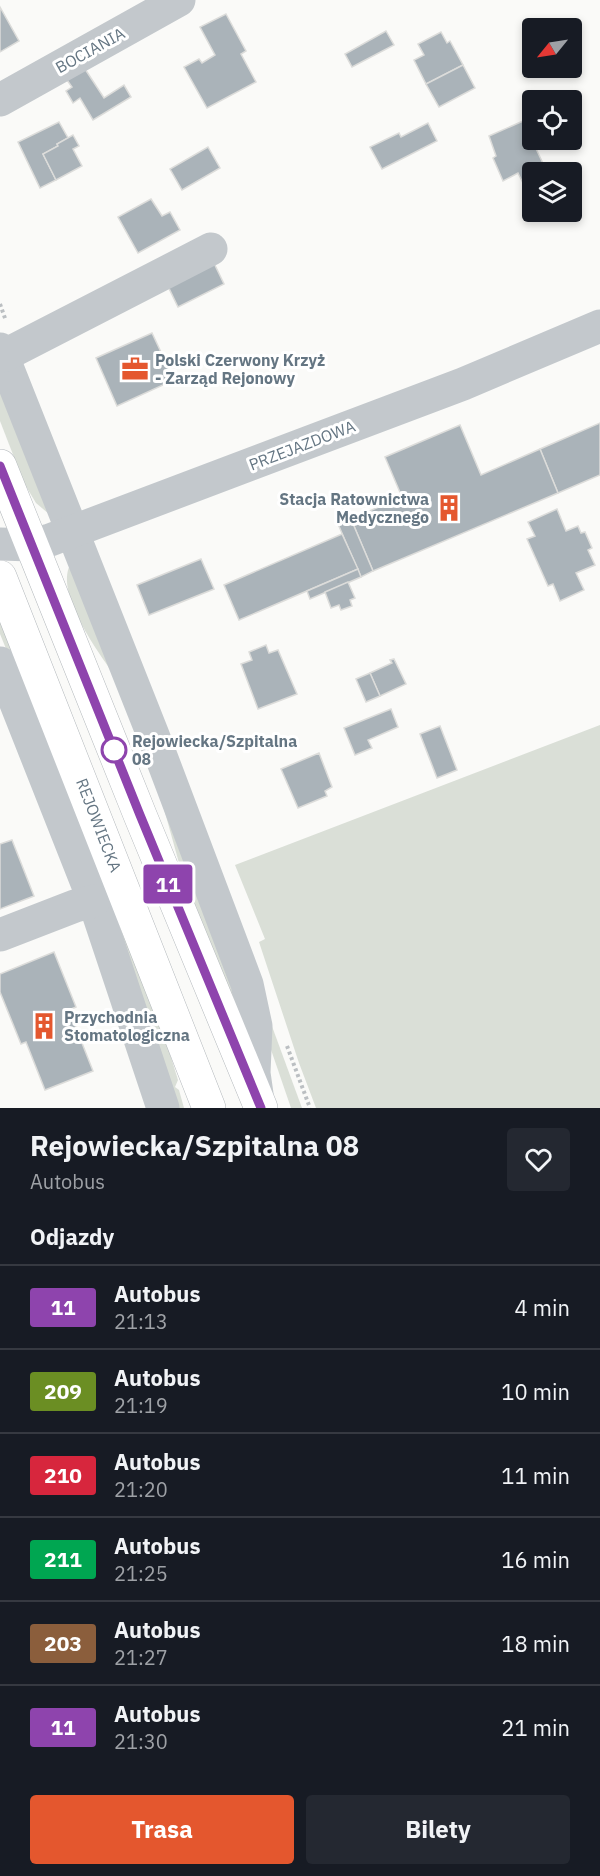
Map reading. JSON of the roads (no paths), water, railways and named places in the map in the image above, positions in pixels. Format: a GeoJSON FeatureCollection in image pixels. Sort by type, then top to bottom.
{"type":"FeatureCollection","features":[{"type":"Feature","properties":{"kind":"highway"},"geometry":{"type":"LineString","coordinates":[[0,466],[16,545],[259,1104]]}},
{"type":"Feature","properties":{"kind":"highway","name":"REJOWIECKA"},"geometry":{"type":"LineString","coordinates":[[0,577],[209,1108]]}},
{"type":"Feature","properties":{"kind":"street","name":"BOCIANIA"},"geometry":{"type":"LineString","coordinates":[[0,100],[180,0]]}},
{"type":"Feature","properties":{"kind":"street"},"geometry":{"type":"LineString","coordinates":[[211,249],[1,352],[157,746],[247,984],[256,1026],[254,1073],[259,1104]]}},
{"type":"Feature","properties":{"kind":"street","name":"PRZEJAZDOWA"},"geometry":{"type":"LineString","coordinates":[[16,545],[50,540],[463,384],[600,326]]}},
{"type":"Feature","properties":{"kind":"street"},"geometry":{"type":"LineString","coordinates":[[0,663],[94,901],[163,1108]]}},
{"type":"Feature","properties":{"kind":"street"},"geometry":{"type":"LineString","coordinates":[[0,935],[94,901]]}},
{"type":"Feature","properties":{"kind":"place","name":"Polski Czerwony Krzyż - Zarząd Rejonowy"},"geometry":{"type":"Point","coordinates":[135,369]}},
{"type":"Feature","properties":{"kind":"place","name":"Stacja Ratownictwa Medycznego"},"geometry":{"type":"Point","coordinates":[449,508]}},
{"type":"Feature","properties":{"kind":"place","name":"Rejowiecka/Szpitalna 08"},"geometry":{"type":"Point","coordinates":[114,750]}},
{"type":"Feature","properties":{"kind":"place","name":"Przychodnia Stomatologiczna"},"geometry":{"type":"Point","coordinates":[44,1026]}}]}
